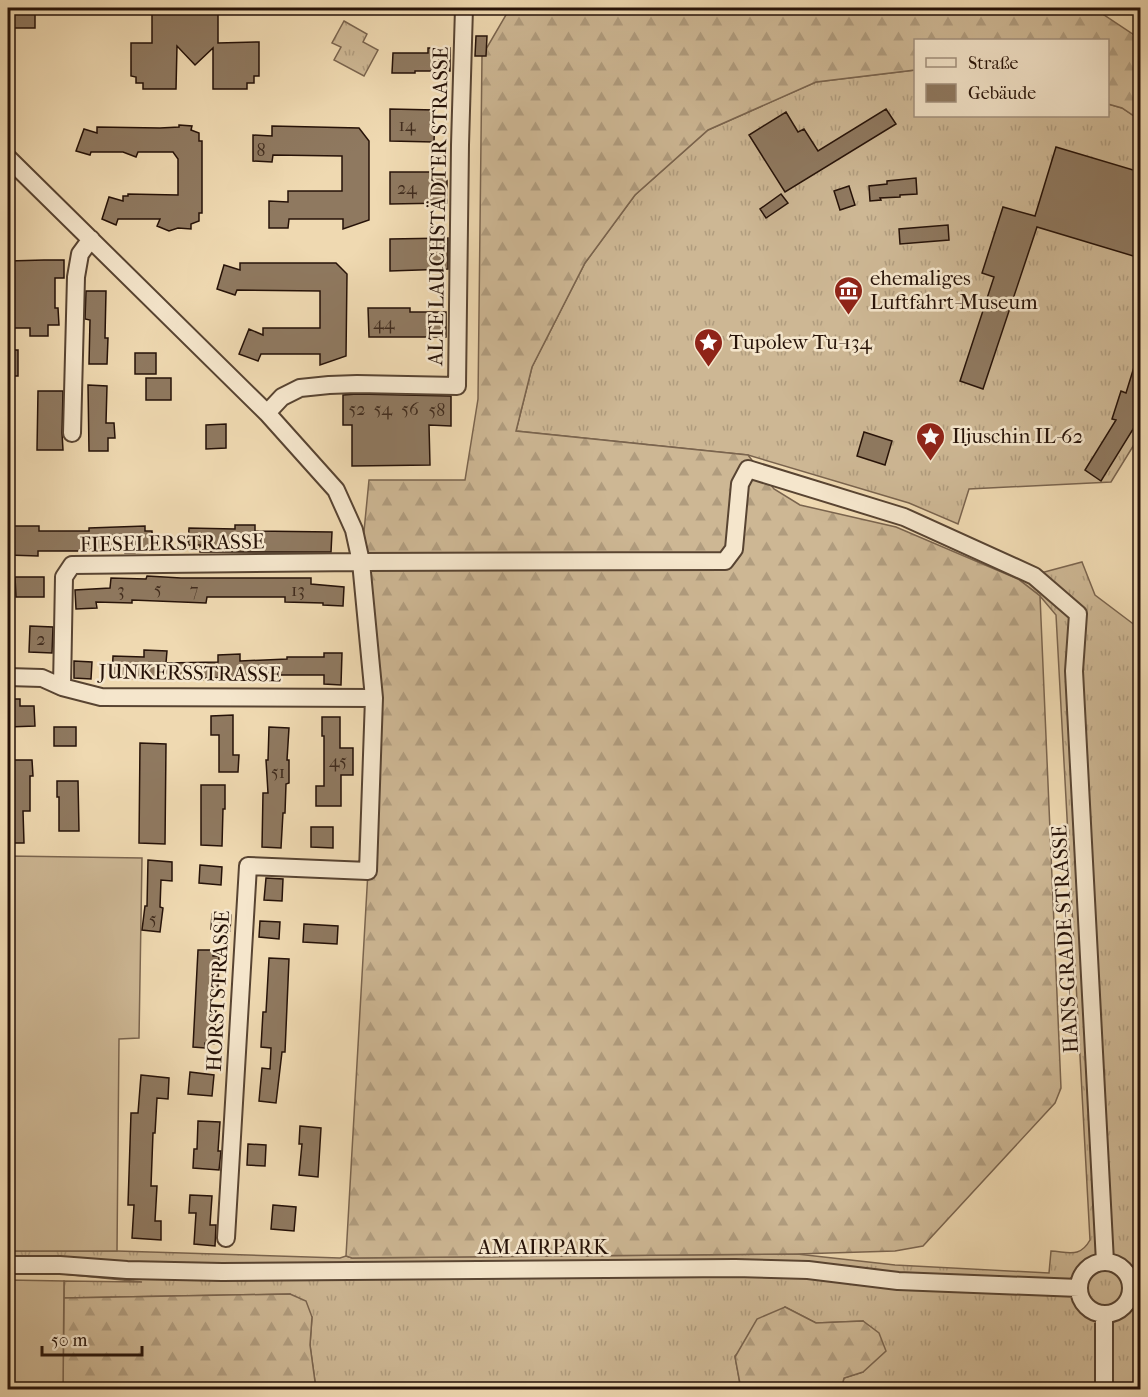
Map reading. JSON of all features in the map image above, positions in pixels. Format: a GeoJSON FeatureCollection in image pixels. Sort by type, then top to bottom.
{"type":"FeatureCollection","features":[{"type":"Feature","properties":{"kind":"street","name":"ALTE LAUCHSTÄDTER STRASSE"},"geometry":{"type":"LineString","coordinates":[[267,413],[282,397],[300,388],[357,384],[457,386],[464,8]]}},
{"type":"Feature","properties":{"kind":"street"},"geometry":{"type":"LineString","coordinates":[[8,158],[267,413],[336,490],[354,530],[361,562],[374,698]]}},
{"type":"Feature","properties":{"kind":"street"},"geometry":{"type":"LineString","coordinates":[[72,433],[76,277],[80,254],[91,239]]}},
{"type":"Feature","properties":{"kind":"street","name":"HANS-GRADE-STRASSE"},"geometry":{"type":"LineString","coordinates":[[361,562],[725,561],[734,549],[740,484],[748,469],[904,517],[1034,576],[1078,614],[1074,670],[1105,1262]]}},
{"type":"Feature","properties":{"kind":"street","name":"FIESELERSTRASSE"},"geometry":{"type":"LineString","coordinates":[[62,687],[64,577],[72,565],[361,562]]}},
{"type":"Feature","properties":{"kind":"street","name":"JUNKERSSTRASSE"},"geometry":{"type":"LineString","coordinates":[[8,677],[42,678],[62,687],[101,697],[374,698]]}},
{"type":"Feature","properties":{"kind":"street","name":"HORSTSTRASSE"},"geometry":{"type":"LineString","coordinates":[[226,1238],[248,866],[368,871],[374,698]]}},
{"type":"Feature","properties":{"kind":"street"},"geometry":{"type":"LineString","coordinates":[[1098,1262],[1105,1262],[1115,1263],[1122,1267],[1131,1281],[1132,1289],[1121,1309],[1104,1314],[1084,1304],[1079,1288],[1080,1279],[1090,1266],[1098,1262]]}},
{"type":"Feature","properties":{"kind":"street","name":"AM AIRPARK"},"geometry":{"type":"LineString","coordinates":[[8,1265],[222,1272],[735,1268],[808,1270],[898,1281],[1079,1288]]}},
{"type":"Feature","properties":{"kind":"street"},"geometry":{"type":"LineString","coordinates":[[1104,1314],[1104,1389]]}},
{"type":"Feature","properties":{"kind":"green space"},"geometry":{"type":"Polygon","coordinates":[[[510,8],[1088,8],[1098,11],[1140,39],[1140,120],[1122,108],[1109,104],[1109,39],[914,39],[914,70],[816,82],[708,130],[635,195],[585,263],[532,367],[516,431],[748,455],[774,489],[800,505],[896,527],[1018,579],[1040,596],[1061,1088],[1055,1103],[923,1246],[895,1251],[797,1254],[352,1258],[346,1256],[368,871],[374,698],[361,562],[369,480],[465,480],[478,399],[482,56],[510,8]]]}},
{"type":"Feature","properties":{"kind":"green space"},"geometry":{"type":"Polygon","coordinates":[[[344,21],[367,34],[363,42],[378,50],[364,76],[334,60],[341,47],[332,43],[344,21]]]}},
{"type":"Feature","properties":{"kind":"green space","name":"ehemaliges Luftfahrt-Museum"},"geometry":{"type":"Polygon","coordinates":[[[914,70],[914,117],[1109,117],[1109,104],[1122,108],[1140,120],[1140,435],[1111,482],[969,489],[958,524],[909,503],[748,455],[516,431],[532,367],[585,263],[635,195],[708,130],[816,82],[914,70]]]}},
{"type":"Feature","properties":{"kind":"green space"},"geometry":{"type":"Polygon","coordinates":[[[1082,562],[1095,595],[1140,629],[1140,1389],[841,1389],[844,1378],[863,1372],[863,1321],[816,1323],[785,1307],[735,1356],[741,1389],[316,1389],[310,1345],[312,1317],[290,1294],[64,1298],[64,1281],[142,1282],[63,1274],[8,1274],[8,1251],[117,1251],[340,1258],[346,1256],[352,1258],[797,1254],[895,1265],[1049,1273],[1051,1251],[1078,1252],[1090,1240],[1056,615],[1040,596],[1018,579],[1082,562]]]}},
{"type":"Feature","properties":{"kind":"green space"},"geometry":{"type":"Polygon","coordinates":[[[8,856],[142,858],[139,1038],[119,1039],[117,1251],[8,1251],[8,856]]]}},
{"type":"Feature","properties":{"kind":"green space"},"geometry":{"type":"Polygon","coordinates":[[[8,1280],[64,1281],[63,1389],[8,1389],[8,1280]]]}},
{"type":"Feature","properties":{"kind":"green space"},"geometry":{"type":"Polygon","coordinates":[[[290,1294],[306,1301],[312,1317],[310,1345],[316,1389],[63,1390],[64,1298],[290,1294]]]}},
{"type":"Feature","properties":{"kind":"green space"},"geometry":{"type":"Polygon","coordinates":[[[785,1307],[816,1323],[863,1321],[879,1333],[886,1351],[863,1372],[844,1378],[841,1389],[741,1389],[735,1357],[757,1319],[785,1307]]]}},
{"type":"Feature","properties":{"kind":"building"},"geometry":{"type":"Polygon","coordinates":[[[14,8],[35,8],[35,28],[14,28],[14,8]]]}},
{"type":"Feature","properties":{"kind":"building"},"geometry":{"type":"Polygon","coordinates":[[[155,8],[218,8],[218,43],[259,42],[259,76],[254,76],[254,83],[247,83],[247,89],[213,89],[213,48],[195,65],[177,46],[176,89],[143,89],[143,83],[136,83],[136,77],[131,76],[131,43],[152,43],[152,14],[155,8]]]}},
{"type":"Feature","properties":{"kind":"building"},"geometry":{"type":"Polygon","coordinates":[[[476,36],[487,36],[486,56],[475,56],[476,36]]]}},
{"type":"Feature","properties":{"kind":"building"},"geometry":{"type":"Polygon","coordinates":[[[428,48],[450,48],[450,71],[392,73],[393,53],[428,53],[428,48]]]}},
{"type":"Feature","properties":{"kind":"building"},"geometry":{"type":"Polygon","coordinates":[[[390,109],[435,110],[434,142],[390,141],[390,109]]]}},
{"type":"Feature","properties":{"kind":"building"},"geometry":{"type":"Polygon","coordinates":[[[886,109],[896,124],[785,192],[749,135],[786,112],[798,132],[804,129],[818,151],[886,109]]]}},
{"type":"Feature","properties":{"kind":"building"},"geometry":{"type":"Polygon","coordinates":[[[179,125],[192,126],[191,130],[199,133],[199,141],[202,141],[202,213],[199,213],[199,221],[191,224],[191,229],[178,228],[169,231],[157,226],[160,219],[118,219],[116,225],[102,219],[109,197],[123,201],[123,196],[128,196],[128,194],[178,195],[178,159],[173,152],[138,152],[136,157],[123,152],[91,152],[90,155],[76,151],[84,129],[97,133],[97,127],[160,128],[179,127],[179,125]]]}},
{"type":"Feature","properties":{"kind":"building"},"geometry":{"type":"Polygon","coordinates":[[[272,126],[359,128],[369,141],[369,220],[343,229],[343,219],[289,219],[288,228],[269,228],[269,201],[288,202],[288,191],[342,191],[342,156],[273,155],[272,162],[253,161],[253,135],[272,136],[272,126]]]}},
{"type":"Feature","properties":{"kind":"building"},"geometry":{"type":"Polygon","coordinates":[[[1056,147],[1140,172],[1140,258],[1037,227],[983,389],[960,381],[994,277],[982,273],[1003,207],[1035,216],[1056,147]]]}},
{"type":"Feature","properties":{"kind":"building"},"geometry":{"type":"Polygon","coordinates":[[[390,172],[447,172],[447,203],[390,204],[390,172]]]}},
{"type":"Feature","properties":{"kind":"building"},"geometry":{"type":"Polygon","coordinates":[[[916,178],[917,194],[870,201],[869,186],[887,184],[887,181],[916,178]]]}},
{"type":"Feature","properties":{"kind":"building"},"geometry":{"type":"Polygon","coordinates":[[[849,186],[855,205],[840,210],[834,191],[849,186]]]}},
{"type":"Feature","properties":{"kind":"building"},"geometry":{"type":"Polygon","coordinates":[[[781,194],[788,203],[766,218],[760,209],[781,194]]]}},
{"type":"Feature","properties":{"kind":"building"},"geometry":{"type":"Polygon","coordinates":[[[948,225],[949,240],[900,244],[899,229],[948,225]]]}},
{"type":"Feature","properties":{"kind":"building"},"geometry":{"type":"Polygon","coordinates":[[[448,238],[448,269],[390,271],[390,239],[448,238]]]}},
{"type":"Feature","properties":{"kind":"building"},"geometry":{"type":"Polygon","coordinates":[[[64,260],[64,278],[55,278],[55,308],[58,308],[59,325],[48,325],[48,336],[30,336],[30,328],[8,328],[9,261],[64,260]]]}},
{"type":"Feature","properties":{"kind":"building"},"geometry":{"type":"Polygon","coordinates":[[[240,263],[336,263],[347,274],[346,356],[320,365],[320,354],[261,354],[258,361],[239,354],[249,329],[263,335],[263,328],[320,328],[320,291],[237,290],[235,295],[217,289],[224,265],[240,270],[240,263]]]}},
{"type":"Feature","properties":{"kind":"building"},"geometry":{"type":"Polygon","coordinates":[[[86,291],[106,291],[107,364],[89,364],[90,320],[85,319],[86,291]]]}},
{"type":"Feature","properties":{"kind":"building"},"geometry":{"type":"Polygon","coordinates":[[[368,308],[410,308],[410,312],[446,312],[446,337],[369,337],[368,308]]]}},
{"type":"Feature","properties":{"kind":"building"},"geometry":{"type":"Polygon","coordinates":[[[8,350],[18,350],[18,376],[8,376],[8,350]]]}},
{"type":"Feature","properties":{"kind":"building"},"geometry":{"type":"Polygon","coordinates":[[[135,353],[156,353],[156,374],[135,374],[135,353]]]}},
{"type":"Feature","properties":{"kind":"building"},"geometry":{"type":"Polygon","coordinates":[[[1138,354],[1140,354],[1140,409],[1135,426],[1101,481],[1085,470],[1116,420],[1112,419],[1121,391],[1126,393],[1138,354]]]}},
{"type":"Feature","properties":{"kind":"building"},"geometry":{"type":"Polygon","coordinates":[[[146,378],[171,378],[171,400],[146,400],[146,378]]]}},
{"type":"Feature","properties":{"kind":"building"},"geometry":{"type":"Polygon","coordinates":[[[88,385],[107,386],[106,423],[114,423],[115,438],[108,438],[108,451],[89,451],[88,385]]]}},
{"type":"Feature","properties":{"kind":"building"},"geometry":{"type":"Polygon","coordinates":[[[38,391],[63,391],[63,450],[37,450],[38,391]]]}},
{"type":"Feature","properties":{"kind":"building"},"geometry":{"type":"Polygon","coordinates":[[[343,395],[451,396],[451,426],[429,425],[430,465],[352,466],[352,425],[343,425],[343,395]]]}},
{"type":"Feature","properties":{"kind":"building"},"geometry":{"type":"Polygon","coordinates":[[[226,424],[226,448],[206,449],[206,425],[226,424]]]}},
{"type":"Feature","properties":{"kind":"building"},"geometry":{"type":"Polygon","coordinates":[[[864,432],[892,441],[885,465],[857,456],[864,432]]]}},
{"type":"Feature","properties":{"kind":"building"},"geometry":{"type":"Polygon","coordinates":[[[235,525],[255,525],[255,531],[332,532],[331,552],[200,552],[200,545],[188,545],[189,528],[235,529],[235,525]]]}},
{"type":"Feature","properties":{"kind":"building"},"geometry":{"type":"Polygon","coordinates":[[[8,526],[39,526],[39,531],[89,531],[89,528],[145,526],[145,531],[152,531],[153,552],[125,553],[125,548],[38,551],[38,556],[8,555],[8,526]]]}},
{"type":"Feature","properties":{"kind":"building"},"geometry":{"type":"Polygon","coordinates":[[[147,576],[311,578],[311,584],[344,587],[343,606],[285,602],[285,597],[207,597],[206,603],[132,600],[132,603],[96,602],[97,608],[76,609],[75,590],[110,588],[111,578],[146,579],[147,576]]]}},
{"type":"Feature","properties":{"kind":"building"},"geometry":{"type":"Polygon","coordinates":[[[15,577],[44,577],[44,597],[16,597],[15,577]]]}},
{"type":"Feature","properties":{"kind":"building"},"geometry":{"type":"Polygon","coordinates":[[[30,626],[53,627],[52,653],[29,652],[30,626]]]}},
{"type":"Feature","properties":{"kind":"building"},"geometry":{"type":"Polygon","coordinates":[[[144,650],[167,651],[166,663],[218,662],[218,655],[240,654],[240,661],[324,657],[324,653],[342,653],[341,685],[324,684],[324,675],[274,675],[274,677],[203,678],[203,680],[112,678],[113,656],[144,657],[144,650]]]}},
{"type":"Feature","properties":{"kind":"building"},"geometry":{"type":"Polygon","coordinates":[[[74,661],[92,662],[91,679],[74,678],[74,661]]]}},
{"type":"Feature","properties":{"kind":"building"},"geometry":{"type":"Polygon","coordinates":[[[8,699],[20,699],[20,706],[34,706],[35,726],[8,727],[8,699]]]}},
{"type":"Feature","properties":{"kind":"building"},"geometry":{"type":"Polygon","coordinates":[[[233,715],[233,755],[239,755],[238,772],[219,772],[219,735],[211,735],[211,716],[233,715]]]}},
{"type":"Feature","properties":{"kind":"building"},"geometry":{"type":"Polygon","coordinates":[[[322,717],[340,717],[340,748],[353,748],[353,775],[341,775],[341,806],[316,806],[316,786],[324,786],[322,717]]]}},
{"type":"Feature","properties":{"kind":"building"},"geometry":{"type":"Polygon","coordinates":[[[54,727],[76,727],[76,746],[54,746],[54,727]]]}},
{"type":"Feature","properties":{"kind":"building"},"geometry":{"type":"Polygon","coordinates":[[[269,727],[289,728],[287,760],[289,760],[289,783],[286,784],[281,848],[262,847],[263,793],[268,793],[266,760],[268,760],[269,727]]]}},
{"type":"Feature","properties":{"kind":"building"},"geometry":{"type":"Polygon","coordinates":[[[140,743],[166,744],[165,844],[139,843],[140,743]]]}},
{"type":"Feature","properties":{"kind":"building"},"geometry":{"type":"Polygon","coordinates":[[[13,760],[32,760],[30,811],[23,811],[24,843],[8,843],[10,794],[14,795],[13,760]]]}},
{"type":"Feature","properties":{"kind":"building"},"geometry":{"type":"Polygon","coordinates":[[[57,781],[78,781],[79,831],[59,831],[57,781]]]}},
{"type":"Feature","properties":{"kind":"building"},"geometry":{"type":"Polygon","coordinates":[[[201,785],[225,785],[222,846],[201,845],[201,785]]]}},
{"type":"Feature","properties":{"kind":"building"},"geometry":{"type":"Polygon","coordinates":[[[311,827],[333,827],[333,848],[311,847],[311,827]]]}},
{"type":"Feature","properties":{"kind":"building"},"geometry":{"type":"Polygon","coordinates":[[[148,860],[172,862],[172,881],[161,880],[160,907],[163,908],[160,932],[142,930],[145,906],[147,906],[148,860]]]}},
{"type":"Feature","properties":{"kind":"building"},"geometry":{"type":"Polygon","coordinates":[[[200,865],[222,867],[221,885],[199,883],[200,865]]]}},
{"type":"Feature","properties":{"kind":"building"},"geometry":{"type":"Polygon","coordinates":[[[266,878],[283,879],[282,901],[264,900],[266,878]]]}},
{"type":"Feature","properties":{"kind":"building"},"geometry":{"type":"Polygon","coordinates":[[[212,914],[231,915],[230,931],[211,929],[212,914]]]}},
{"type":"Feature","properties":{"kind":"building"},"geometry":{"type":"Polygon","coordinates":[[[260,921],[280,922],[279,939],[259,937],[260,921]]]}},
{"type":"Feature","properties":{"kind":"building"},"geometry":{"type":"Polygon","coordinates":[[[304,924],[338,926],[337,944],[303,942],[304,924]]]}},
{"type":"Feature","properties":{"kind":"building"},"geometry":{"type":"Polygon","coordinates":[[[198,950],[213,950],[213,956],[219,956],[218,989],[211,989],[210,1011],[216,1011],[214,1044],[205,1043],[205,1048],[193,1047],[198,950]]]}},
{"type":"Feature","properties":{"kind":"building"},"geometry":{"type":"Polygon","coordinates":[[[269,958],[289,959],[285,1052],[282,1052],[276,1103],[259,1101],[262,1068],[270,1069],[271,1048],[261,1047],[263,1012],[266,1012],[269,958]]]}},
{"type":"Feature","properties":{"kind":"building"},"geometry":{"type":"Polygon","coordinates":[[[190,1072],[214,1075],[212,1096],[188,1094],[190,1072]]]}},
{"type":"Feature","properties":{"kind":"building"},"geometry":{"type":"Polygon","coordinates":[[[141,1075],[169,1078],[168,1099],[157,1098],[155,1133],[153,1133],[151,1186],[157,1186],[155,1221],[161,1221],[161,1240],[132,1238],[134,1205],[128,1205],[131,1113],[138,1113],[141,1075]]]}},
{"type":"Feature","properties":{"kind":"building"},"geometry":{"type":"Polygon","coordinates":[[[198,1121],[220,1122],[219,1170],[193,1168],[194,1149],[197,1149],[198,1121]]]}},
{"type":"Feature","properties":{"kind":"building"},"geometry":{"type":"Polygon","coordinates":[[[300,1126],[321,1128],[318,1177],[299,1175],[302,1144],[299,1144],[300,1126]]]}},
{"type":"Feature","properties":{"kind":"building"},"geometry":{"type":"Polygon","coordinates":[[[248,1144],[266,1145],[265,1166],[247,1165],[248,1144]]]}},
{"type":"Feature","properties":{"kind":"building"},"geometry":{"type":"Polygon","coordinates":[[[190,1195],[212,1196],[210,1225],[216,1225],[215,1246],[194,1244],[196,1213],[189,1213],[190,1195]]]}},
{"type":"Feature","properties":{"kind":"building"},"geometry":{"type":"Polygon","coordinates":[[[273,1205],[296,1207],[294,1231],[271,1229],[273,1205]]]}},
{"type":"Feature","properties":{"kind":"place","name":"ehemaliges Luftfahrt-Museum"},"geometry":{"type":"Point","coordinates":[849,316]}},
{"type":"Feature","properties":{"kind":"place","name":"Tupolew Tu-134"},"geometry":{"type":"Point","coordinates":[708,368]}},
{"type":"Feature","properties":{"kind":"place","name":"Iljuschin IL-62"},"geometry":{"type":"Point","coordinates":[931,462]}}]}
